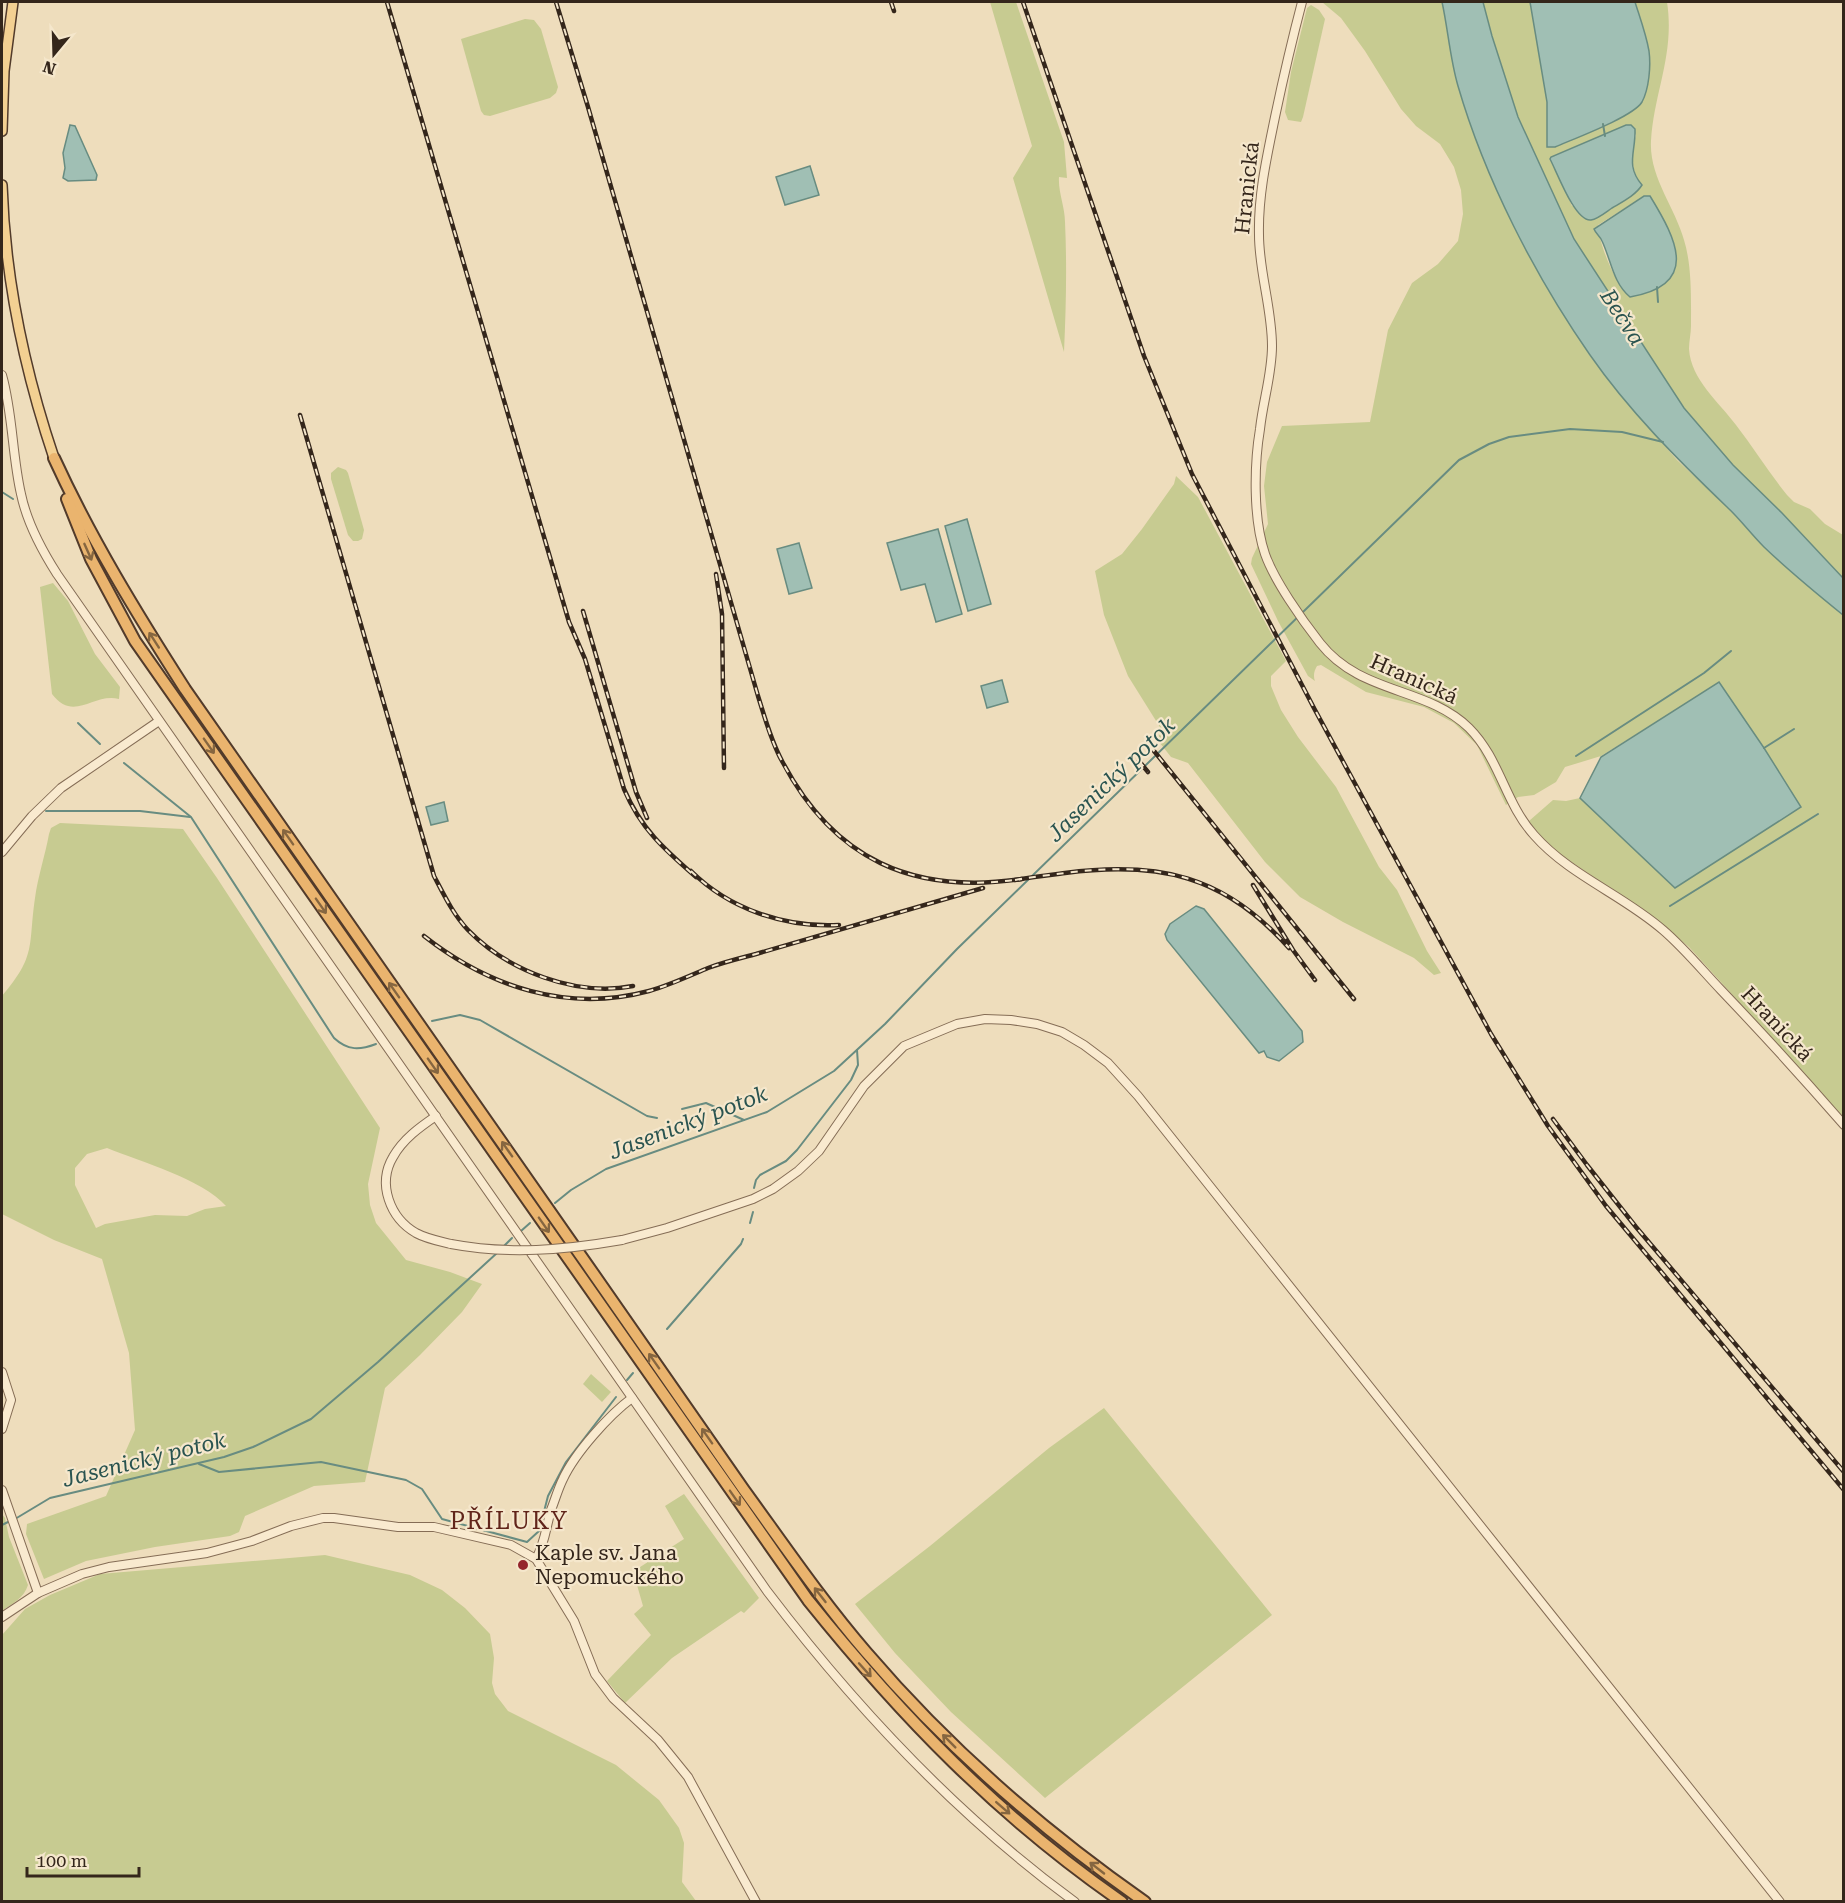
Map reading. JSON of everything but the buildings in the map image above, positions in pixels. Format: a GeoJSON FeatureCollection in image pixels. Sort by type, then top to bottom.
{"type":"FeatureCollection","features":[{"type":"Feature","properties":{"kind":"highway"},"geometry":{"type":"LineString","coordinates":[[54,458],[73,516],[91,559],[135,641],[808,1600],[863,1668],[947,1758],[1043,1843],[1122,1902]]}},
{"type":"Feature","properties":{"kind":"highway"},"geometry":{"type":"LineString","coordinates":[[54,458],[100,552],[185,689],[819,1593],[873,1660],[957,1749],[1051,1833],[1145,1902]]}},
{"type":"Feature","properties":{"kind":"main road"},"geometry":{"type":"LineString","coordinates":[[2,130],[4,71],[14,2]]}},
{"type":"Feature","properties":{"kind":"main road"},"geometry":{"type":"LineString","coordinates":[[2,185],[8,269],[18,332],[32,390],[54,458]]}},
{"type":"Feature","properties":{"kind":"street","name":"Hranická"},"geometry":{"type":"LineString","coordinates":[[1302,2],[1270,142],[1260,198],[1258,237],[1272,337],[1271,363],[1258,447],[1258,522],[1269,565],[1303,619],[1330,654],[1349,670],[1377,684],[1436,705],[1468,727],[1494,760],[1513,805],[1534,835],[1555,855],[1646,917],[1676,941],[1844,1125]]}},
{"type":"Feature","properties":{"kind":"street"},"geometry":{"type":"LineString","coordinates":[[2,375],[21,494],[34,533],[57,574],[767,1591],[801,1636],[869,1716],[951,1799],[1075,1902]]}},
{"type":"Feature","properties":{"kind":"street"},"geometry":{"type":"LineString","coordinates":[[2,852],[32,816],[61,788],[159,721]]}},
{"type":"Feature","properties":{"kind":"street"},"geometry":{"type":"LineString","coordinates":[[436,1116],[398,1148],[387,1173],[386,1189],[392,1209],[405,1225],[421,1235],[451,1244],[497,1250],[538,1251],[573,1248],[622,1240],[667,1228],[753,1199],[773,1189],[798,1171],[819,1151],[864,1086],[904,1046],[957,1024],[986,1019],[1037,1024],[1070,1036],[1108,1063],[1138,1096],[1780,1902]]}},
{"type":"Feature","properties":{"kind":"street"},"geometry":{"type":"LineString","coordinates":[[2,1372],[11,1400],[2,1429]]}},
{"type":"Feature","properties":{"kind":"street"},"geometry":{"type":"LineString","coordinates":[[536,1559],[544,1545],[550,1513],[563,1478],[580,1452],[616,1409],[632,1398]]}},
{"type":"Feature","properties":{"kind":"street"},"geometry":{"type":"LineString","coordinates":[[2,1490],[38,1593]]}},
{"type":"Feature","properties":{"kind":"street"},"geometry":{"type":"LineString","coordinates":[[2,1617],[38,1593],[81,1574],[215,1551],[323,1518],[398,1527],[434,1527],[511,1545],[536,1559],[574,1621],[595,1674],[613,1698],[658,1740],[688,1778],[756,1902]]}},
{"type":"Feature","properties":{"kind":"green space"},"geometry":{"type":"Polygon","coordinates":[[[990,2],[1016,2],[1064,142],[1067,178],[1059,177],[1059,183],[1066,238],[1064,352],[1013,178],[1032,146],[990,2]]]}},
{"type":"Feature","properties":{"kind":"green space"},"geometry":{"type":"Polygon","coordinates":[[[1322,2],[1442,2],[1458,85],[1480,148],[1504,205],[1529,254],[1590,356],[1677,460],[1727,507],[1764,547],[1843,615],[1843,1117],[1689,947],[1646,912],[1561,855],[1536,833],[1529,821],[1553,800],[1566,801],[1580,798],[1675,887],[1719,683],[1601,756],[1565,767],[1556,782],[1534,795],[1518,797],[1506,805],[1477,745],[1454,723],[1424,707],[1366,692],[1321,665],[1315,670],[1315,681],[1308,676],[1251,564],[1268,524],[1264,486],[1267,462],[1282,426],[1370,422],[1388,330],[1412,283],[1438,264],[1458,241],[1463,214],[1461,190],[1454,167],[1440,144],[1416,126],[1401,109],[1365,51],[1341,18],[1322,2]]]}},
{"type":"Feature","properties":{"kind":"green space"},"geometry":{"type":"Polygon","coordinates":[[[1483,2],[1530,2],[1547,102],[1547,146],[1555,147],[1603,127],[1631,112],[1646,37],[1635,2],[1667,2],[1668,39],[1653,123],[1651,154],[1658,179],[1680,228],[1687,250],[1690,282],[1689,349],[1691,360],[1700,381],[1736,425],[1787,495],[1794,502],[1810,509],[1825,524],[1843,535],[1843,578],[1782,513],[1732,465],[1684,408],[1574,239],[1518,117],[1483,2]],[[1626,125],[1551,157],[1572,206],[1620,203],[1642,185],[1635,173],[1633,161],[1636,135],[1626,125]],[[1644,196],[1598,225],[1601,242],[1609,263],[1619,283],[1630,297],[1652,291],[1666,282],[1674,271],[1676,258],[1668,229],[1650,196],[1644,196]]]}},
{"type":"Feature","properties":{"kind":"green space"},"geometry":{"type":"Polygon","coordinates":[[[1311,5],[1319,10],[1325,19],[1301,122],[1288,120],[1285,112],[1291,72],[1307,8],[1311,5]]]}},
{"type":"Feature","properties":{"kind":"green space"},"geometry":{"type":"Polygon","coordinates":[[[525,19],[534,20],[541,29],[558,87],[556,93],[550,98],[490,116],[484,115],[461,39],[525,19]]]}},
{"type":"Feature","properties":{"kind":"green space"},"geometry":{"type":"Polygon","coordinates":[[[338,467],[348,473],[364,530],[362,539],[358,541],[353,541],[348,535],[331,479],[331,473],[338,467]]]}},
{"type":"Feature","properties":{"kind":"green space"},"geometry":{"type":"Polygon","coordinates":[[[1176,476],[1198,497],[1286,661],[1271,676],[1271,686],[1281,710],[1298,737],[1336,787],[1379,867],[1397,890],[1427,951],[1441,973],[1434,975],[1414,958],[1300,897],[1265,862],[1188,763],[1171,757],[1156,738],[1163,732],[1128,676],[1104,615],[1095,571],[1122,554],[1174,484],[1176,476]]]}},
{"type":"Feature","properties":{"kind":"green space"},"geometry":{"type":"Polygon","coordinates":[[[53,583],[68,601],[95,654],[120,687],[119,699],[101,699],[84,705],[68,706],[52,694],[40,587],[53,583]]]}},
{"type":"Feature","properties":{"kind":"green space"},"geometry":{"type":"Polygon","coordinates":[[[60,823],[183,829],[380,1128],[368,1184],[370,1205],[376,1223],[406,1260],[450,1272],[482,1284],[462,1312],[385,1388],[365,1482],[314,1486],[245,1516],[239,1532],[230,1536],[155,1547],[86,1561],[44,1579],[26,1534],[27,1524],[106,1496],[135,1430],[129,1353],[102,1259],[54,1240],[2,1214],[2,996],[21,970],[29,950],[36,890],[51,828],[60,823]],[[107,1148],[87,1154],[75,1168],[75,1185],[96,1228],[105,1224],[155,1215],[187,1216],[205,1209],[226,1206],[215,1196],[187,1179],[107,1148]]]}},
{"type":"Feature","properties":{"kind":"green space"},"geometry":{"type":"Polygon","coordinates":[[[591,1374],[611,1392],[602,1402],[583,1384],[591,1374]]]}},
{"type":"Feature","properties":{"kind":"green space"},"geometry":{"type":"Polygon","coordinates":[[[1104,1408],[1272,1615],[1045,1798],[951,1712],[895,1653],[855,1604],[1049,1448],[1104,1408]]]}},
{"type":"Feature","properties":{"kind":"green space"},"geometry":{"type":"Polygon","coordinates":[[[684,1494],[759,1598],[744,1613],[741,1611],[672,1658],[625,1703],[607,1681],[651,1635],[634,1614],[643,1606],[637,1585],[637,1569],[684,1539],[665,1506],[684,1494]]]}},
{"type":"Feature","properties":{"kind":"green space"},"geometry":{"type":"Polygon","coordinates":[[[2,1514],[28,1585],[21,1597],[2,1611],[2,1514]]]}},
{"type":"Feature","properties":{"kind":"green space"},"geometry":{"type":"Polygon","coordinates":[[[325,1555],[410,1575],[442,1590],[465,1608],[490,1634],[494,1658],[492,1683],[495,1694],[508,1711],[616,1765],[659,1800],[679,1828],[684,1843],[682,1882],[696,1901],[2,1901],[2,1635],[25,1609],[50,1595],[100,1574],[325,1555]]]}},
{"type":"Feature","properties":{"kind":"water","name":"Bečva"},"geometry":{"type":"Polygon","coordinates":[[[1442,2],[1483,2],[1518,117],[1574,239],[1684,408],[1733,465],[1843,578],[1843,615],[1764,547],[1655,434],[1605,376],[1570,325],[1531,260],[1482,156],[1455,76],[1442,2]]]}},
{"type":"Feature","properties":{"kind":"water"},"geometry":{"type":"Polygon","coordinates":[[[1530,2],[1635,2],[1650,57],[1648,84],[1642,102],[1627,114],[1602,127],[1555,147],[1547,147],[1547,102],[1530,2]]]}},
{"type":"Feature","properties":{"kind":"water"},"geometry":{"type":"Polygon","coordinates":[[[70,125],[75,126],[97,175],[96,180],[68,181],[63,178],[65,168],[63,153],[70,125]]]}},
{"type":"Feature","properties":{"kind":"water"},"geometry":{"type":"Polygon","coordinates":[[[1626,125],[1631,125],[1635,129],[1632,158],[1634,171],[1642,185],[1633,195],[1599,217],[1591,220],[1585,218],[1573,205],[1550,159],[1626,125]]]}},
{"type":"Feature","properties":{"kind":"water"},"geometry":{"type":"Polygon","coordinates":[[[810,166],[819,195],[785,205],[776,177],[810,166]]]}},
{"type":"Feature","properties":{"kind":"water"},"geometry":{"type":"Polygon","coordinates":[[[1644,196],[1650,196],[1660,212],[1674,244],[1676,258],[1674,271],[1666,282],[1652,291],[1630,297],[1616,278],[1602,241],[1594,229],[1644,196]]]}},
{"type":"Feature","properties":{"kind":"water"},"geometry":{"type":"Polygon","coordinates":[[[967,519],[991,604],[968,611],[945,526],[967,519]]]}},
{"type":"Feature","properties":{"kind":"water"},"geometry":{"type":"Polygon","coordinates":[[[938,529],[962,614],[936,622],[925,584],[901,590],[887,543],[938,529]]]}},
{"type":"Feature","properties":{"kind":"water"},"geometry":{"type":"Polygon","coordinates":[[[799,543],[812,588],[789,594],[777,549],[799,543]]]}},
{"type":"Feature","properties":{"kind":"water"},"geometry":{"type":"Polygon","coordinates":[[[1002,680],[1008,702],[987,708],[981,686],[1002,680]]]}},
{"type":"Feature","properties":{"kind":"water"},"geometry":{"type":"Polygon","coordinates":[[[1719,682],[1801,807],[1675,888],[1580,798],[1601,757],[1719,682]]]}},
{"type":"Feature","properties":{"kind":"water"},"geometry":{"type":"Polygon","coordinates":[[[444,802],[448,821],[431,825],[426,807],[444,802]]]}},
{"type":"Feature","properties":{"kind":"water"},"geometry":{"type":"Polygon","coordinates":[[[1196,906],[1204,909],[1302,1031],[1303,1042],[1279,1061],[1267,1057],[1264,1051],[1259,1053],[1167,940],[1165,934],[1170,924],[1196,906]]]}},
{"type":"Feature","properties":{"kind":"waterway"},"geometry":{"type":"LineString","coordinates":[[1603,124],[1605,136]]}},
{"type":"Feature","properties":{"kind":"waterway"},"geometry":{"type":"LineString","coordinates":[[1657,287],[1658,302]]}},
{"type":"Feature","properties":{"kind":"waterway","name":"Jasenický potok"},"geometry":{"type":"LineString","coordinates":[[555,1203],[571,1190],[606,1169],[767,1112],[834,1071],[885,1024],[957,949],[1459,460],[1489,444],[1509,437],[1570,429],[1622,432],[1663,442]]}},
{"type":"Feature","properties":{"kind":"waterway"},"geometry":{"type":"LineString","coordinates":[[2,492],[13,499]]}},
{"type":"Feature","properties":{"kind":"waterway"},"geometry":{"type":"LineString","coordinates":[[1576,756],[1704,673],[1731,651]]}},
{"type":"Feature","properties":{"kind":"waterway"},"geometry":{"type":"LineString","coordinates":[[78,723],[100,744]]}},
{"type":"Feature","properties":{"kind":"waterway"},"geometry":{"type":"LineString","coordinates":[[1764,748],[1794,729]]}},
{"type":"Feature","properties":{"kind":"waterway"},"geometry":{"type":"LineString","coordinates":[[124,763],[191,817],[334,1038],[354,1048],[376,1044]]}},
{"type":"Feature","properties":{"kind":"waterway"},"geometry":{"type":"LineString","coordinates":[[46,811],[140,811],[190,817]]}},
{"type":"Feature","properties":{"kind":"waterway"},"geometry":{"type":"LineString","coordinates":[[1670,906],[1818,814]]}},
{"type":"Feature","properties":{"kind":"waterway"},"geometry":{"type":"LineString","coordinates":[[432,1021],[460,1015],[480,1020],[647,1116],[657,1118]]}},
{"type":"Feature","properties":{"kind":"waterway"},"geometry":{"type":"LineString","coordinates":[[754,1188],[760,1175],[786,1161],[797,1150],[851,1080],[858,1065],[857,1050]]}},
{"type":"Feature","properties":{"kind":"waterway"},"geometry":{"type":"LineString","coordinates":[[682,1109],[706,1103],[744,1120]]}},
{"type":"Feature","properties":{"kind":"waterway"},"geometry":{"type":"LineString","coordinates":[[750,1223],[753,1212]]}},
{"type":"Feature","properties":{"kind":"waterway","name":"Jasenický potok"},"geometry":{"type":"LineString","coordinates":[[521,1231],[530,1223]]}},
{"type":"Feature","properties":{"kind":"waterway","name":"Jasenický potok"},"geometry":{"type":"LineString","coordinates":[[503,1247],[512,1238]]}},
{"type":"Feature","properties":{"kind":"waterway"},"geometry":{"type":"LineString","coordinates":[[667,1329],[743,1239]]}},
{"type":"Feature","properties":{"kind":"waterway","name":"Jasenický potok"},"geometry":{"type":"LineString","coordinates":[[15,1519],[50,1498],[224,1457],[253,1447],[311,1419],[378,1362],[497,1253]]}},
{"type":"Feature","properties":{"kind":"waterway"},"geometry":{"type":"LineString","coordinates":[[627,1380],[633,1373]]}},
{"type":"Feature","properties":{"kind":"waterway"},"geometry":{"type":"LineString","coordinates":[[199,1464],[219,1472],[321,1462],[406,1480],[422,1489],[442,1519],[527,1542],[539,1531],[548,1496],[566,1462],[616,1397]]}},
{"type":"Feature","properties":{"kind":"waterway","name":"Jasenický potok"},"geometry":{"type":"LineString","coordinates":[[2,1525],[10,1521]]}},
{"type":"Feature","properties":{"kind":"railway"},"geometry":{"type":"LineString","coordinates":[[387,2],[569,622],[585,659],[624,789],[646,827],[696,877]]}},
{"type":"Feature","properties":{"kind":"railway"},"geometry":{"type":"LineString","coordinates":[[556,2],[758,696],[771,737],[782,761],[803,795],[826,823],[852,846],[881,863],[912,875],[946,881],[983,883],[1022,879]]}},
{"type":"Feature","properties":{"kind":"railway"},"geometry":{"type":"LineString","coordinates":[[891,2],[894,11]]}},
{"type":"Feature","properties":{"kind":"railway"},"geometry":{"type":"LineString","coordinates":[[1023,2],[1144,356],[1192,474],[1315,710],[1491,1034],[1548,1126],[1606,1206],[1844,1490]]}},
{"type":"Feature","properties":{"kind":"railway"},"geometry":{"type":"LineString","coordinates":[[300,415],[434,876],[449,904],[468,930],[484,945],[523,969],[544,978],[589,988],[633,986]]}},
{"type":"Feature","properties":{"kind":"railway"},"geometry":{"type":"LineString","coordinates":[[716,574],[722,614],[724,768]]}},
{"type":"Feature","properties":{"kind":"railway"},"geometry":{"type":"LineString","coordinates":[[583,611],[636,792],[647,818]]}},
{"type":"Feature","properties":{"kind":"railway"},"geometry":{"type":"LineString","coordinates":[[1150,746],[1354,999]]}},
{"type":"Feature","properties":{"kind":"railway"},"geometry":{"type":"LineString","coordinates":[[1139,761],[1148,772]]}},
{"type":"Feature","properties":{"kind":"railway"},"geometry":{"type":"LineString","coordinates":[[1015,880],[1099,870],[1131,869],[1160,872],[1214,889],[1240,904],[1265,923],[1289,948]]}},
{"type":"Feature","properties":{"kind":"railway"},"geometry":{"type":"LineString","coordinates":[[691,871],[723,896],[759,913],[798,923],[839,925]]}},
{"type":"Feature","properties":{"kind":"railway"},"geometry":{"type":"LineString","coordinates":[[1253,885],[1293,950],[1315,980]]}},
{"type":"Feature","properties":{"kind":"railway"},"geometry":{"type":"LineString","coordinates":[[424,936],[475,969],[502,982],[530,991],[559,997],[588,999],[618,997],[649,991],[720,964],[983,888]]}},
{"type":"Feature","properties":{"kind":"railway"},"geometry":{"type":"LineString","coordinates":[[1553,1119],[1636,1227],[1844,1472]]}},
{"type":"Feature","properties":{"kind":"place","name":"Kaple sv. Jana Nepomuckého"},"geometry":{"type":"Point","coordinates":[523,1565]}},
{"type":"Feature","properties":{"kind":"district","name":"PŘÍLUKY"},"geometry":{"type":"Point","coordinates":[509,1521]}}]}
